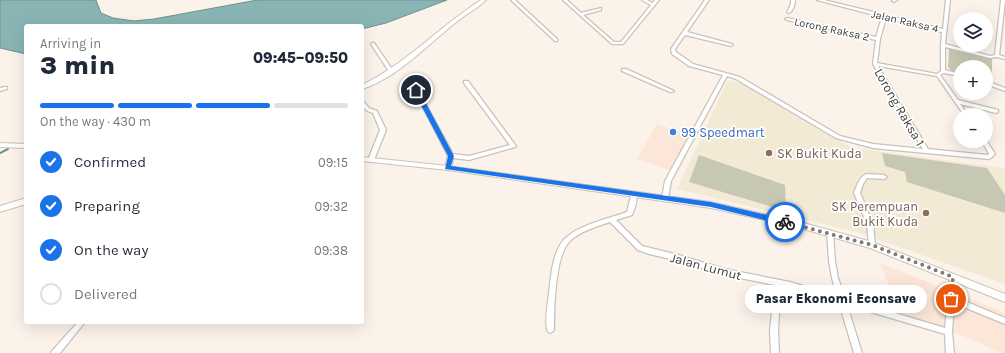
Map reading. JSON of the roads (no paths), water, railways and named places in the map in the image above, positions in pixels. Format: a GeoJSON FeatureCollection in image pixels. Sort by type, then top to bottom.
{"type":"FeatureCollection","features":[{"type":"Feature","properties":{"kind":"street"},"geometry":{"type":"LineString","coordinates":[[364,86],[392,72],[484,0]]}},
{"type":"Feature","properties":{"kind":"street"},"geometry":{"type":"LineString","coordinates":[[513,0],[556,40]]}},
{"type":"Feature","properties":{"kind":"street"},"geometry":{"type":"LineString","coordinates":[[565,0],[613,43],[622,43],[657,0]]}},
{"type":"Feature","properties":{"kind":"street"},"geometry":{"type":"LineString","coordinates":[[644,0],[653,5]]}},
{"type":"Feature","properties":{"kind":"street"},"geometry":{"type":"LineString","coordinates":[[707,0],[673,49],[674,53],[691,65],[738,78],[838,137],[873,146],[989,157],[992,154],[989,148]]}},
{"type":"Feature","properties":{"kind":"street"},"geometry":{"type":"LineString","coordinates":[[789,12],[793,0]]}},
{"type":"Feature","properties":{"kind":"street","name":"Jalan Raksa 4"},"geometry":{"type":"LineString","coordinates":[[819,0],[945,31]]}},
{"type":"Feature","properties":{"kind":"street"},"geometry":{"type":"LineString","coordinates":[[938,75],[943,70],[943,45],[947,0]]}},
{"type":"Feature","properties":{"kind":"street"},"geometry":{"type":"LineString","coordinates":[[997,56],[1003,28],[1003,0]]}},
{"type":"Feature","properties":{"kind":"street"},"geometry":{"type":"LineString","coordinates":[[581,14],[600,9]]}},
{"type":"Feature","properties":{"kind":"street","name":"Lorong Raksa 1"},"geometry":{"type":"LineString","coordinates":[[884,16],[878,39],[875,64],[926,150]]}},
{"type":"Feature","properties":{"kind":"street","name":"Lorong Raksa 2"},"geometry":{"type":"LineString","coordinates":[[787,18],[878,39]]}},
{"type":"Feature","properties":{"kind":"street"},"geometry":{"type":"LineString","coordinates":[[684,33],[731,45]]}},
{"type":"Feature","properties":{"kind":"street"},"geometry":{"type":"LineString","coordinates":[[373,44],[392,72]]}},
{"type":"Feature","properties":{"kind":"street"},"geometry":{"type":"LineString","coordinates":[[943,45],[990,57],[997,56],[1005,58]]}},
{"type":"Feature","properties":{"kind":"street"},"geometry":{"type":"LineString","coordinates":[[998,46],[1005,48]]}},
{"type":"Feature","properties":{"kind":"street"},"geometry":{"type":"LineString","coordinates":[[875,64],[938,75],[953,96]]}},
{"type":"Feature","properties":{"kind":"street"},"geometry":{"type":"LineString","coordinates":[[624,70],[672,91]]}},
{"type":"Feature","properties":{"kind":"street"},"geometry":{"type":"LineString","coordinates":[[943,70],[953,73]]}},
{"type":"Feature","properties":{"kind":"street"},"geometry":{"type":"LineString","coordinates":[[665,198],[668,182],[725,75]]}},
{"type":"Feature","properties":{"kind":"street"},"geometry":{"type":"LineString","coordinates":[[451,156],[469,158],[513,146],[466,82]]}},
{"type":"Feature","properties":{"kind":"street"},"geometry":{"type":"LineString","coordinates":[[993,84],[1005,90]]}},
{"type":"Feature","properties":{"kind":"street"},"geometry":{"type":"LineString","coordinates":[[0,90],[5,88]]}},
{"type":"Feature","properties":{"kind":"street"},"geometry":{"type":"LineString","coordinates":[[416,90],[451,156],[448,168]]}},
{"type":"Feature","properties":{"kind":"street"},"geometry":{"type":"LineString","coordinates":[[956,100],[996,111]]}},
{"type":"Feature","properties":{"kind":"street"},"geometry":{"type":"LineString","coordinates":[[956,100],[961,108]]}},
{"type":"Feature","properties":{"kind":"street"},"geometry":{"type":"LineString","coordinates":[[364,105],[367,109],[375,112],[383,130],[371,160]]}},
{"type":"Feature","properties":{"kind":"street"},"geometry":{"type":"LineString","coordinates":[[0,145],[24,146]]}},
{"type":"Feature","properties":{"kind":"street"},"geometry":{"type":"LineString","coordinates":[[364,159],[448,168],[711,205],[830,233],[872,245],[1005,298]]}},
{"type":"Feature","properties":{"kind":"street"},"geometry":{"type":"LineString","coordinates":[[872,245],[870,224],[857,193],[860,183],[866,176],[884,177]]}},
{"type":"Feature","properties":{"kind":"street"},"geometry":{"type":"LineString","coordinates":[[550,330],[552,291],[562,247],[572,236],[588,228],[630,213],[634,194]]}},
{"type":"Feature","properties":{"kind":"street"},"geometry":{"type":"LineString","coordinates":[[0,209],[24,202]]}},
{"type":"Feature","properties":{"kind":"street","name":"Jalan Lumut"},"geometry":{"type":"LineString","coordinates":[[612,220],[640,248],[725,272],[778,283],[948,332]]}},
{"type":"Feature","properties":{"kind":"street"},"geometry":{"type":"LineString","coordinates":[[830,233],[835,278],[858,353]]}},
{"type":"Feature","properties":{"kind":"street"},"geometry":{"type":"LineString","coordinates":[[950,353],[948,332],[953,277]]}},
{"type":"Feature","properties":{"kind":"street"},"geometry":{"type":"LineString","coordinates":[[775,353],[774,330],[778,283]]}},
{"type":"Feature","properties":{"kind":"street"},"geometry":{"type":"LineString","coordinates":[[951,299],[1005,321]]}},
{"type":"Feature","properties":{"kind":"street"},"geometry":{"type":"LineString","coordinates":[[55,353],[80,324]]}},
{"type":"Feature","properties":{"kind":"water"},"geometry":{"type":"Polygon","coordinates":[[[0,0],[96,0],[101,13],[113,18],[134,21],[154,19],[257,0],[447,0],[386,23],[364,28],[364,24],[24,24],[24,54],[0,48],[0,0]]]}},
{"type":"Feature","properties":{"kind":"waterway"},"geometry":{"type":"LineString","coordinates":[[0,153],[8,149]]}},
{"type":"Feature","properties":{"kind":"place","name":"99 Speedmart"},"geometry":{"type":"Point","coordinates":[673,132]}},
{"type":"Feature","properties":{"kind":"place","name":"SK Bukit Kuda"},"geometry":{"type":"Point","coordinates":[769,153]}},
{"type":"Feature","properties":{"kind":"place","name":"SK Perempuan Bukit Kuda"},"geometry":{"type":"Point","coordinates":[926,213]}},
{"type":"Feature","properties":{"kind":"place","name":"Pasar Ekonomi Econsave"},"geometry":{"type":"Point","coordinates":[951,299]}}]}
